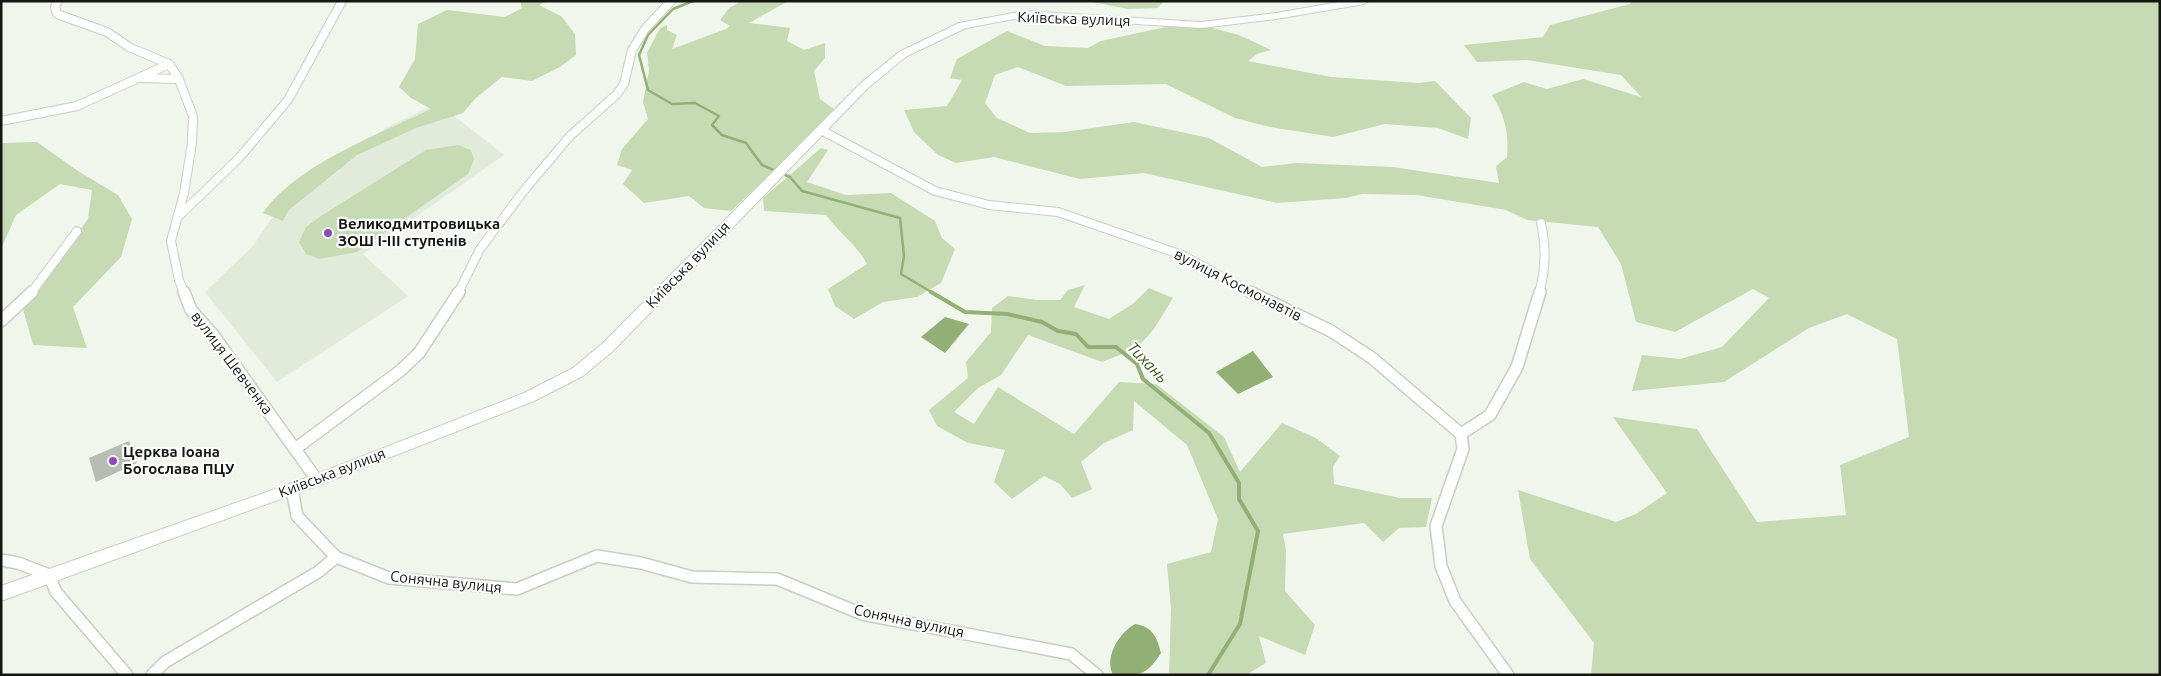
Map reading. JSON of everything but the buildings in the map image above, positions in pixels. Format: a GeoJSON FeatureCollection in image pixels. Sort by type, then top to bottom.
{"type":"FeatureCollection","features":[{"type":"Feature","properties":{"kind":"main road","name":"Київська вулиця"},"geometry":{"type":"LineString","coordinates":[[1,594],[49,575],[317,480],[529,397],[578,372],[608,347],[866,85],[903,54],[963,24],[1025,14],[1202,25],[1276,16],[1364,1]]}},
{"type":"Feature","properties":{"kind":"street"},"geometry":{"type":"LineString","coordinates":[[58,1],[55,7],[57,14],[77,23],[107,32],[129,47],[169,64]]}},
{"type":"Feature","properties":{"kind":"street"},"geometry":{"type":"LineString","coordinates":[[177,218],[239,158],[288,100],[335,18],[342,1]]}},
{"type":"Feature","properties":{"kind":"street"},"geometry":{"type":"LineString","coordinates":[[295,449],[400,371],[419,353],[459,292],[480,249],[526,188],[570,136],[617,94],[624,84],[632,50],[645,29],[671,1]]}},
{"type":"Feature","properties":{"kind":"street"},"geometry":{"type":"LineString","coordinates":[[1,121],[77,106],[169,64]]}},
{"type":"Feature","properties":{"kind":"street","name":"вулиця Шевченка"},"geometry":{"type":"LineString","coordinates":[[169,64],[179,80],[193,116],[192,143],[171,241],[179,280],[192,310],[214,336],[317,480]]}},
{"type":"Feature","properties":{"kind":"street"},"geometry":{"type":"LineString","coordinates":[[138,78],[179,80]]}},
{"type":"Feature","properties":{"kind":"street","name":"вулиця Космонавтів"},"geometry":{"type":"LineString","coordinates":[[821,130],[935,190],[989,205],[1058,212],[1182,254],[1256,295],[1331,330],[1372,358],[1461,434]]}},
{"type":"Feature","properties":{"kind":"street"},"geometry":{"type":"LineString","coordinates":[[1508,675],[1455,601],[1442,566],[1436,526],[1463,449],[1461,434],[1490,414],[1517,367],[1542,281],[1545,242],[1541,223]]}},
{"type":"Feature","properties":{"kind":"street"},"geometry":{"type":"LineString","coordinates":[[1,321],[31,292],[77,231]]}},
{"type":"Feature","properties":{"kind":"street","name":"Сонячна вулиця"},"geometry":{"type":"LineString","coordinates":[[292,489],[297,516],[336,556],[389,578],[517,589],[597,556],[641,563],[692,577],[777,579],[862,614],[1071,654],[1097,675]]}},
{"type":"Feature","properties":{"kind":"street"},"geometry":{"type":"LineString","coordinates":[[152,675],[165,662],[318,572],[336,556]]}},
{"type":"Feature","properties":{"kind":"street"},"geometry":{"type":"LineString","coordinates":[[1,560],[18,563],[49,575],[56,592],[128,675]]}},
{"type":"Feature","properties":{"kind":"shaded area"},"geometry":{"type":"Polygon","coordinates":[[[520,1],[547,1],[539,5],[561,16],[575,34],[576,55],[560,67],[532,81],[502,77],[476,98],[463,113],[416,128],[357,155],[289,210],[283,221],[263,213],[296,180],[317,166],[364,140],[431,109],[411,98],[399,87],[415,59],[418,24],[447,10],[505,17],[522,8],[520,1]]]}},
{"type":"Feature","properties":{"kind":"shaded area"},"geometry":{"type":"Polygon","coordinates":[[[742,1],[788,1],[749,23],[790,28],[787,41],[804,50],[825,43],[825,58],[814,71],[820,99],[834,109],[782,163],[731,211],[704,208],[689,196],[644,203],[623,184],[632,170],[617,165],[622,149],[648,119],[643,102],[649,70],[647,53],[660,28],[667,25],[667,30],[677,35],[672,49],[726,29],[730,26],[720,20],[729,8],[742,1]]]}},
{"type":"Feature","properties":{"kind":"shaded area"},"geometry":{"type":"Polygon","coordinates":[[[1087,1],[1165,1],[1157,8],[1128,9],[1087,1]]]}},
{"type":"Feature","properties":{"kind":"shaded area"},"geometry":{"type":"Polygon","coordinates":[[[1632,1],[2160,1],[2160,675],[1591,675],[1594,643],[1530,559],[1518,490],[1616,522],[1636,514],[1667,493],[1613,417],[1697,429],[1757,522],[1846,515],[1840,465],[1909,437],[1897,339],[1847,314],[1809,328],[1724,382],[1632,391],[1642,355],[1680,359],[1722,347],[1769,298],[1753,289],[1675,332],[1636,322],[1621,264],[1598,227],[1527,220],[1506,210],[1416,195],[1362,194],[1346,198],[1277,203],[1144,173],[1080,179],[994,157],[956,163],[938,155],[914,132],[904,110],[947,106],[962,80],[950,78],[957,59],[1007,31],[1045,46],[1088,48],[1101,41],[1179,24],[1201,25],[1239,35],[1271,50],[1257,54],[1248,61],[1331,77],[1418,83],[1435,81],[1471,118],[1468,139],[1438,128],[1385,124],[1333,137],[1270,127],[1235,118],[1166,84],[1066,86],[1018,67],[995,75],[985,103],[997,118],[1030,133],[1064,132],[1134,122],[1209,138],[1262,167],[1297,163],[1393,167],[1499,183],[1496,166],[1507,157],[1507,132],[1500,110],[1492,95],[1524,82],[1547,89],[1583,79],[1641,97],[1621,75],[1527,60],[1477,62],[1464,45],[1543,37],[1550,25],[1630,4],[1632,1]]]}},
{"type":"Feature","properties":{"kind":"shaded area","name":"Великодмитровицька ЗОШ І-ІІІ ступенів"},"geometry":{"type":"Polygon","coordinates":[[[438,103],[504,155],[363,254],[408,296],[277,382],[205,292],[253,246],[271,219],[337,162],[387,127],[438,103]]]}},
{"type":"Feature","properties":{"kind":"shaded area"},"geometry":{"type":"Polygon","coordinates":[[[37,142],[78,171],[118,195],[132,219],[121,257],[73,307],[87,348],[33,345],[23,309],[88,219],[92,190],[60,184],[16,215],[1,249],[1,143],[37,142]]]}},
{"type":"Feature","properties":{"kind":"shaded area"},"geometry":{"type":"Polygon","coordinates":[[[458,145],[471,150],[474,160],[468,174],[357,252],[319,259],[306,254],[299,242],[306,227],[321,216],[426,150],[458,145]]]}},
{"type":"Feature","properties":{"kind":"shaded area"},"geometry":{"type":"Polygon","coordinates":[[[821,148],[828,150],[807,182],[846,195],[891,193],[935,221],[942,238],[955,249],[941,283],[917,297],[883,302],[854,319],[835,306],[828,289],[867,264],[863,257],[826,215],[764,211],[763,198],[821,148]]]}},
{"type":"Feature","properties":{"kind":"shaded area"},"geometry":{"type":"Polygon","coordinates":[[[1085,285],[1074,307],[1109,319],[1134,303],[1149,288],[1173,298],[1154,329],[1137,348],[1102,362],[1028,335],[1001,375],[978,388],[954,412],[974,424],[998,387],[1074,434],[1119,382],[1156,384],[1224,437],[1240,472],[1282,423],[1316,438],[1340,456],[1333,467],[1334,484],[1400,498],[1432,498],[1426,527],[1399,528],[1383,542],[1364,523],[1283,534],[1286,551],[1285,591],[1315,625],[1305,655],[1259,636],[1266,663],[1246,675],[1169,675],[1171,609],[1167,564],[1211,552],[1218,519],[1187,445],[1134,401],[1133,430],[1104,443],[1081,462],[1092,489],[1072,498],[1060,484],[1044,476],[1012,499],[994,482],[1005,450],[968,443],[937,426],[929,410],[968,378],[966,362],[991,332],[992,308],[1008,296],[1037,300],[1060,300],[1068,290],[1085,285]]]}},
{"type":"Feature","properties":{"kind":"shaded area"},"geometry":{"type":"Polygon","coordinates":[[[945,317],[969,324],[945,353],[921,337],[945,317]]]}},
{"type":"Feature","properties":{"kind":"shaded area"},"geometry":{"type":"Polygon","coordinates":[[[1253,351],[1273,377],[1238,394],[1216,372],[1253,351]]]}},
{"type":"Feature","properties":{"kind":"shaded area"},"geometry":{"type":"Polygon","coordinates":[[[1135,624],[1146,627],[1153,633],[1161,653],[1151,666],[1142,673],[1113,675],[1110,661],[1115,646],[1124,633],[1135,624]]]}},
{"type":"Feature","properties":{"kind":"waterway","name":"Тихань"},"geometry":{"type":"LineString","coordinates":[[693,1],[673,9],[648,35],[639,55],[648,90],[672,104],[695,103],[719,116],[712,125],[722,135],[746,143],[762,165],[776,171]]}},
{"type":"Feature","properties":{"kind":"waterway","name":"Тихань"},"geometry":{"type":"LineString","coordinates":[[783,174],[790,177],[802,191],[900,218],[904,256],[901,274],[933,293]]}},
{"type":"Feature","properties":{"kind":"waterway","name":"Тихань"},"geometry":{"type":"LineString","coordinates":[[931,292],[965,312],[1007,314],[1042,322],[1058,331],[1076,334],[1088,347],[1116,347],[1137,364],[1143,379],[1209,433],[1239,483],[1239,499],[1258,531],[1240,624],[1208,675]]}},
{"type":"Feature","properties":{"kind":"place","name":"Великодмитровицька ЗОШ І-ІІІ ступенів"},"geometry":{"type":"Point","coordinates":[328,233]}},
{"type":"Feature","properties":{"kind":"place","name":"Церква Іоана Богослава ПЦУ"},"geometry":{"type":"Point","coordinates":[113,461]}}]}
